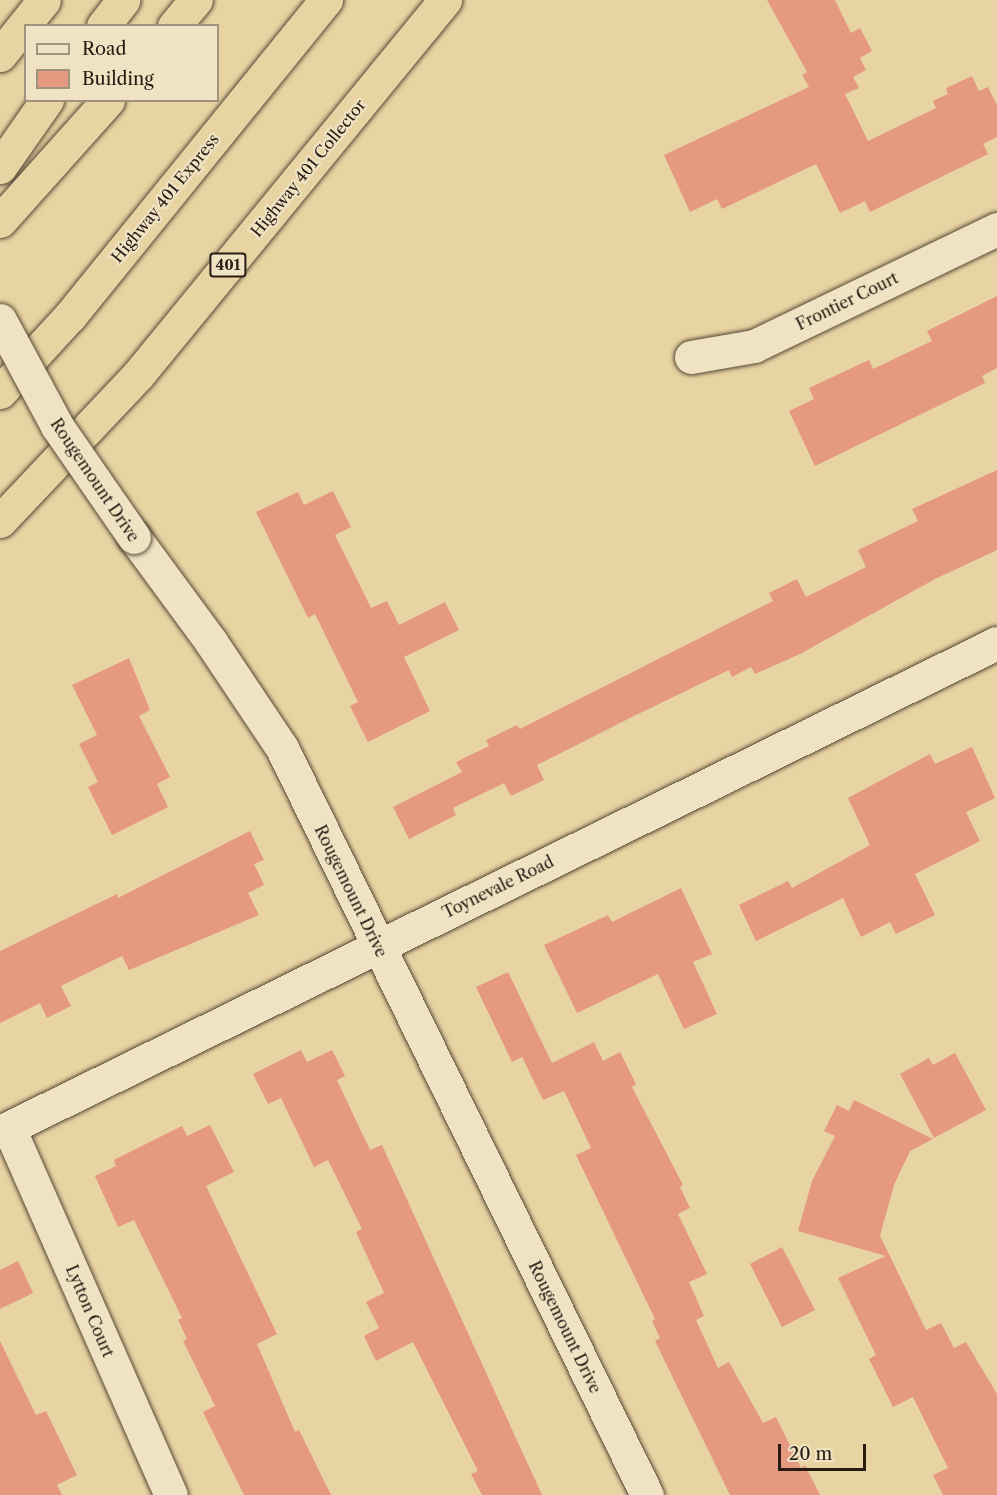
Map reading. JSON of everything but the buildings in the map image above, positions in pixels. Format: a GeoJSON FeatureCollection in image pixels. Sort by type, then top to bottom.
{"type":"FeatureCollection","features":[{"type":"Feature","properties":{"kind":"highway"},"geometry":{"type":"LineString","coordinates":[[25,24],[44,0]]}},
{"type":"Feature","properties":{"kind":"highway"},"geometry":{"type":"LineString","coordinates":[[105,24],[123,0]]}},
{"type":"Feature","properties":{"kind":"highway"},"geometry":{"type":"LineString","coordinates":[[176,24],[196,0]]}},
{"type":"Feature","properties":{"kind":"highway","name":"Highway 401 Express"},"geometry":{"type":"LineString","coordinates":[[0,392],[70,316],[326,0]]}},
{"type":"Feature","properties":{"kind":"highway","name":"Highway 401 Collector"},"geometry":{"type":"LineString","coordinates":[[0,521],[138,375],[445,0]]}},
{"type":"Feature","properties":{"kind":"highway"},"geometry":{"type":"LineString","coordinates":[[0,55],[24,25]]}},
{"type":"Feature","properties":{"kind":"highway"},"geometry":{"type":"LineString","coordinates":[[0,167],[46,102]]}},
{"type":"Feature","properties":{"kind":"highway"},"geometry":{"type":"LineString","coordinates":[[0,221],[106,102]]}},
{"type":"Feature","properties":{"kind":"street","name":"Frontier Court"},"geometry":{"type":"LineString","coordinates":[[691,357],[754,346],[997,229]]}},
{"type":"Feature","properties":{"kind":"street","name":"Rougemount Drive"},"geometry":{"type":"LineString","coordinates":[[0,320],[57,426],[134,537],[212,642],[282,748],[647,1495]]}},
{"type":"Feature","properties":{"kind":"street","name":"Toynevale Road"},"geometry":{"type":"LineString","coordinates":[[4,1130],[997,643]]}},
{"type":"Feature","properties":{"kind":"street","name":"Lytton Court"},"geometry":{"type":"LineString","coordinates":[[4,1130],[171,1495]]}}]}
